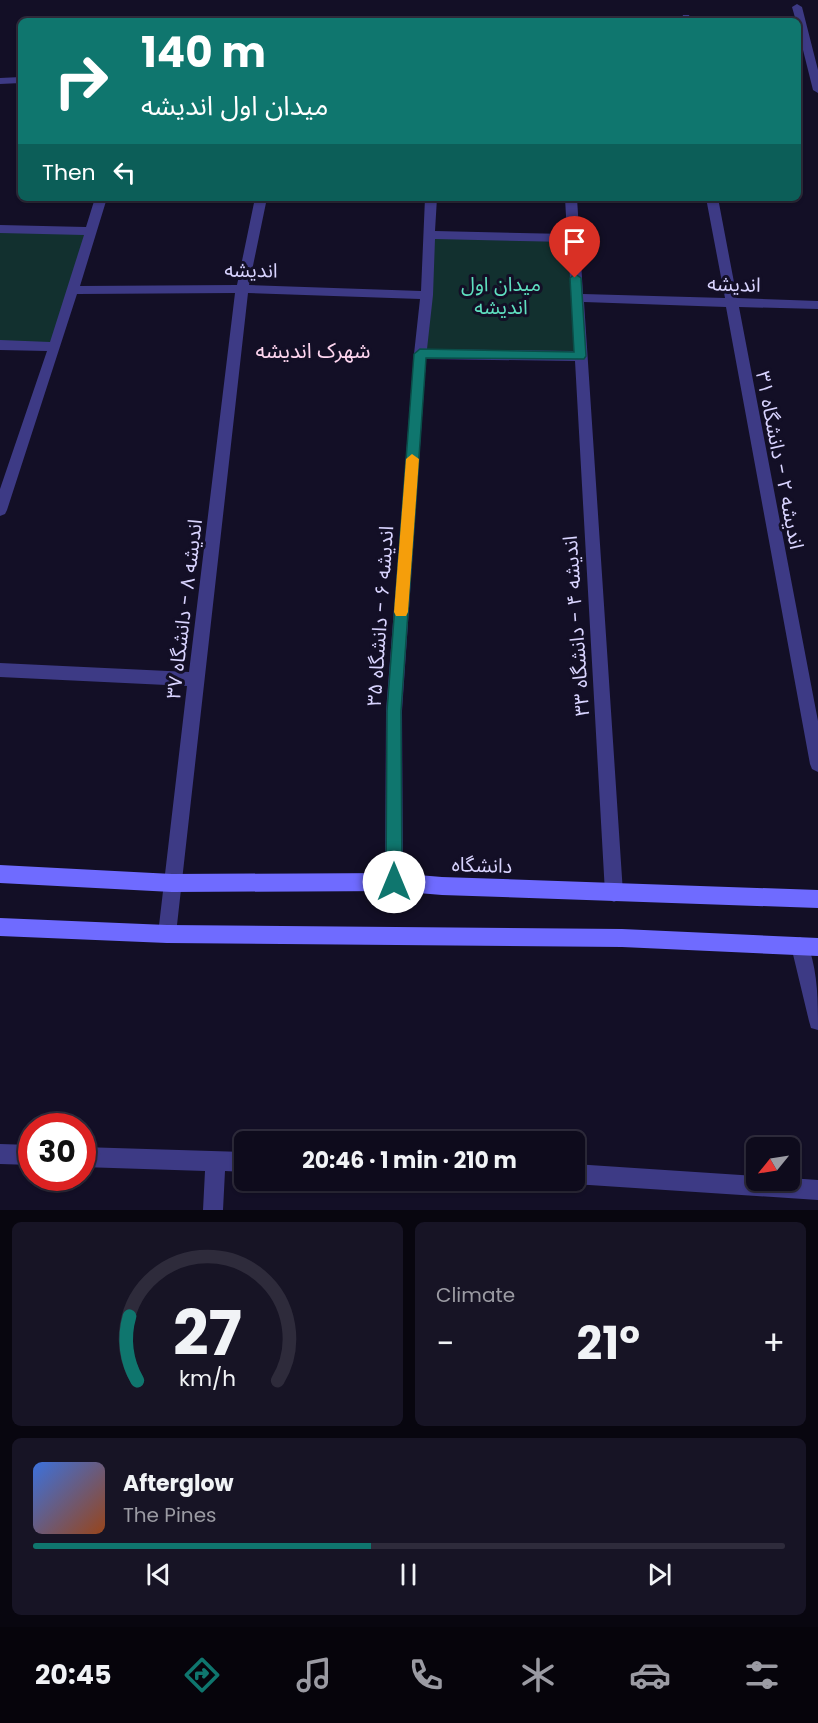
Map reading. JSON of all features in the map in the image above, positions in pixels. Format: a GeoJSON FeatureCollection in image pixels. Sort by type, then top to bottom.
{"type":"FeatureCollection","features":[{"type":"Feature","properties":{"kind":"main road","name":"دانشگاه"},"geometry":{"type":"LineString","coordinates":[[0,874],[171,883],[394,882],[818,900]]}},
{"type":"Feature","properties":{"kind":"main road"},"geometry":{"type":"LineString","coordinates":[[0,927],[167,934],[622,938],[809,946]]}},
{"type":"Feature","properties":{"kind":"street"},"geometry":{"type":"LineString","coordinates":[[797,7],[800,18]]}},
{"type":"Feature","properties":{"kind":"street"},"geometry":{"type":"LineString","coordinates":[[801,24],[818,90]]}},
{"type":"Feature","properties":{"kind":"street"},"geometry":{"type":"LineString","coordinates":[[801,70],[812,70]]}},
{"type":"Feature","properties":{"kind":"street"},"geometry":{"type":"LineString","coordinates":[[0,81],[18,80]]}},
{"type":"Feature","properties":{"kind":"street"},"geometry":{"type":"LineString","coordinates":[[0,510],[74,290],[89,231],[100,201]]}},
{"type":"Feature","properties":{"kind":"street","name":"اندیشه ۸ - دانشگاه ۳۷"},"geometry":{"type":"LineString","coordinates":[[167,934],[171,883],[242,289],[260,201]]}},
{"type":"Feature","properties":{"kind":"street"},"geometry":{"type":"LineString","coordinates":[[431,201],[427,295],[420,354],[580,356],[571,201]]}},
{"type":"Feature","properties":{"kind":"street","name":"اندیشه ۲ - دانشگاه ۳۱"},"geometry":{"type":"LineString","coordinates":[[712,201],[818,764]]}},
{"type":"Feature","properties":{"kind":"street"},"geometry":{"type":"LineString","coordinates":[[0,229],[89,231]]}},
{"type":"Feature","properties":{"kind":"street"},"geometry":{"type":"LineString","coordinates":[[428,235],[573,238]]}},
{"type":"Feature","properties":{"kind":"street","name":"اندیشه"},"geometry":{"type":"LineString","coordinates":[[74,290],[242,289],[427,295]]}},
{"type":"Feature","properties":{"kind":"street","name":"اندیشه"},"geometry":{"type":"LineString","coordinates":[[577,298],[818,305]]}},
{"type":"Feature","properties":{"kind":"street"},"geometry":{"type":"LineString","coordinates":[[0,345],[55,347]]}},
{"type":"Feature","properties":{"kind":"street","name":"اندیشه ۶ - دانشگاه ۳۵"},"geometry":{"type":"LineString","coordinates":[[394,882],[394,711],[420,354]]}},
{"type":"Feature","properties":{"kind":"street","name":"اندیشه ۴ - دانشگاه ۳۳"},"geometry":{"type":"LineString","coordinates":[[580,356],[614,893]]}},
{"type":"Feature","properties":{"kind":"street"},"geometry":{"type":"LineString","coordinates":[[0,670],[197,680]]}},
{"type":"Feature","properties":{"kind":"street"},"geometry":{"type":"LineString","coordinates":[[809,946],[818,1021]]}},
{"type":"Feature","properties":{"kind":"street"},"geometry":{"type":"LineString","coordinates":[[0,1154],[18,1155]]}},
{"type":"Feature","properties":{"kind":"street"},"geometry":{"type":"LineString","coordinates":[[96,1157],[234,1162]]}},
{"type":"Feature","properties":{"kind":"street"},"geometry":{"type":"LineString","coordinates":[[213,1210],[216,1161]]}},
{"type":"Feature","properties":{"kind":"street"},"geometry":{"type":"LineString","coordinates":[[585,1175],[818,1190]]}},
{"type":"Feature","properties":{"kind":"green space"},"geometry":{"type":"Polygon","coordinates":[[[0,229],[89,231],[55,347],[0,345],[0,229]]]}},
{"type":"Feature","properties":{"kind":"green space","name":"میدان اول اندیشه"},"geometry":{"type":"Polygon","coordinates":[[[431,236],[570,239],[579,355],[423,352],[431,236]]]}},
{"type":"Feature","properties":{"kind":"slow traffic"},"geometry":{"type":"LineString","coordinates":[[401,612],[412,459]]}},
{"type":"Feature","properties":{"kind":"district","name":"شهرک اندیشه"},"geometry":{"type":"Point","coordinates":[313,351]}},
{"type":"Feature","properties":{"kind":"route"},"geometry":{"type":"LineString","coordinates":[[394,882],[394,711],[420,354],[580,356],[575,278]]}}]}
